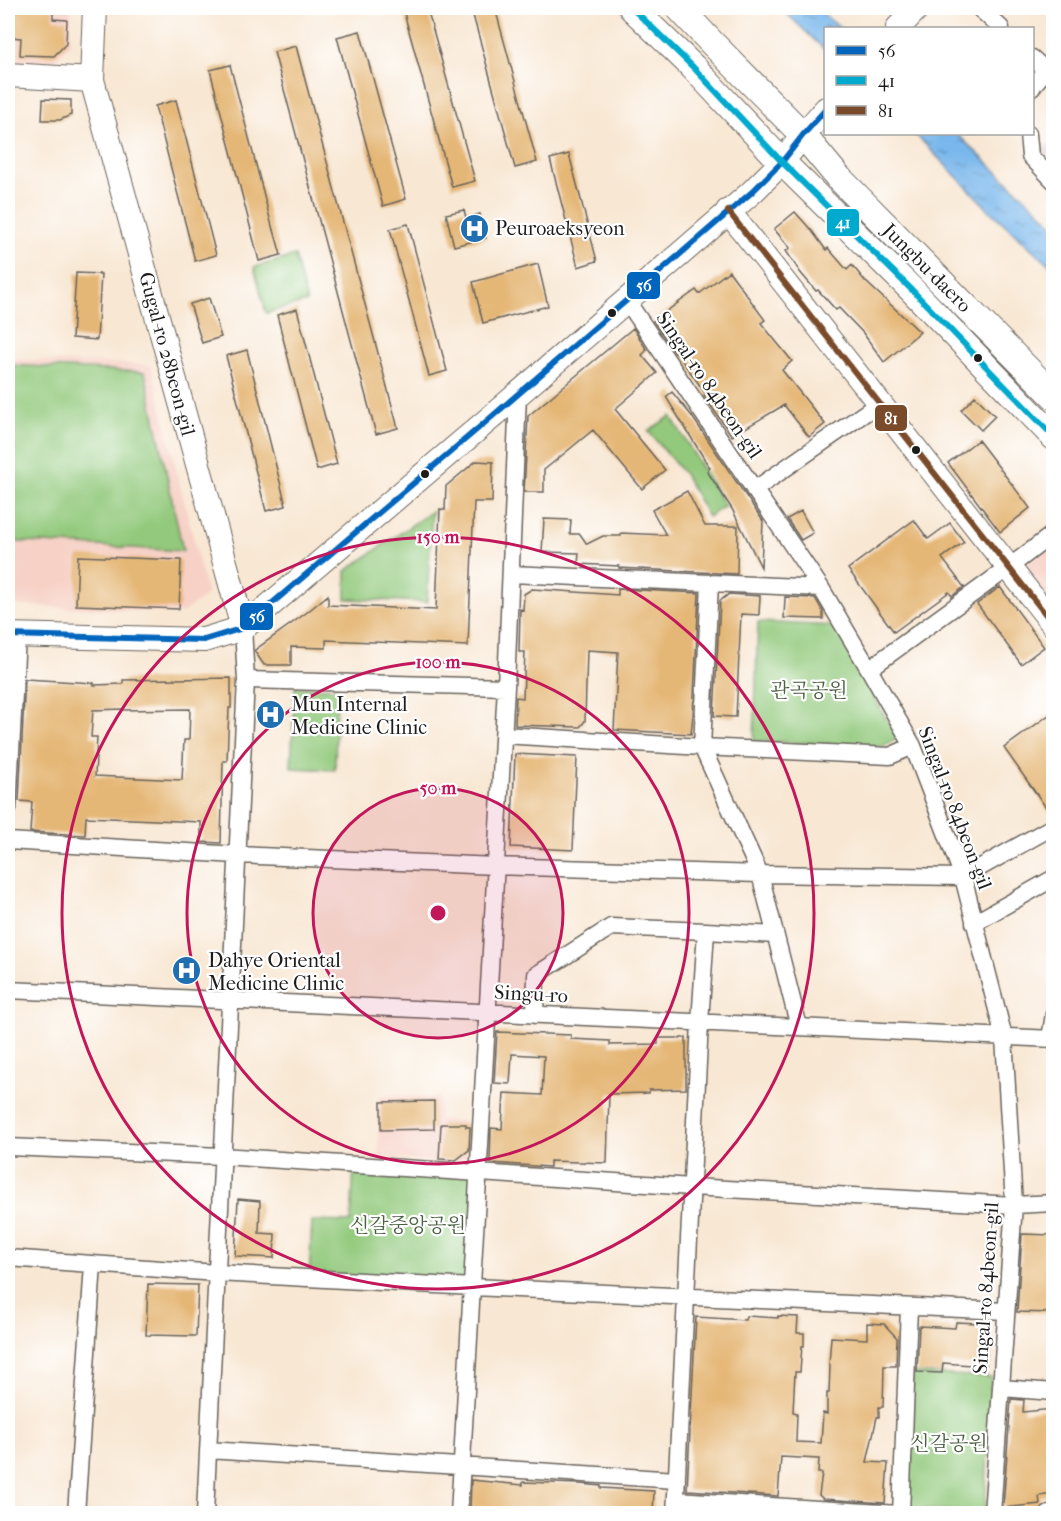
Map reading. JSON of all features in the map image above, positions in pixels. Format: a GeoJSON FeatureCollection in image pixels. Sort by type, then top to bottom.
{"type":"FeatureCollection","features":[{"type":"Feature","properties":{"kind":"main road","name":"Jungbu-daero"},"geometry":{"type":"LineString","coordinates":[[632,8],[693,68],[782,162],[912,290],[1053,437]]}},
{"type":"Feature","properties":{"kind":"main road","name":"Jungbu-daero"},"geometry":{"type":"LineString","coordinates":[[680,8],[803,135],[837,176],[1053,396]]}},
{"type":"Feature","properties":{"kind":"street","name":"Gugal-ro 28beon-gil"},"geometry":{"type":"LineString","coordinates":[[95,8],[92,80],[243,628]]}},
{"type":"Feature","properties":{"kind":"street"},"geometry":{"type":"LineString","coordinates":[[899,27],[917,8]]}},
{"type":"Feature","properties":{"kind":"street"},"geometry":{"type":"LineString","coordinates":[[979,8],[1000,27]]}},
{"type":"Feature","properties":{"kind":"street"},"geometry":{"type":"LineString","coordinates":[[1034,60],[1049,74],[1034,84]]}},
{"type":"Feature","properties":{"kind":"street"},"geometry":{"type":"LineString","coordinates":[[8,75],[92,80]]}},
{"type":"Feature","properties":{"kind":"street"},"geometry":{"type":"LineString","coordinates":[[8,809],[12,635],[204,640],[243,628],[752,192],[782,162],[824,110]]}},
{"type":"Feature","properties":{"kind":"street"},"geometry":{"type":"LineString","coordinates":[[1028,135],[1030,156],[1053,181]]}},
{"type":"Feature","properties":{"kind":"street"},"geometry":{"type":"LineString","coordinates":[[728,211],[1053,625]]}},
{"type":"Feature","properties":{"kind":"street","name":"Singal-ro 84beon-gil"},"geometry":{"type":"LineString","coordinates":[[627,300],[820,588],[869,669],[913,746],[963,878],[1004,1036],[1014,1204],[992,1514]]}},
{"type":"Feature","properties":{"kind":"street"},"geometry":{"type":"LineString","coordinates":[[459,1514],[506,687],[518,394]]}},
{"type":"Feature","properties":{"kind":"street"},"geometry":{"type":"LineString","coordinates":[[754,490],[879,404]]}},
{"type":"Feature","properties":{"kind":"street"},"geometry":{"type":"LineString","coordinates":[[869,669],[1053,533]]}},
{"type":"Feature","properties":{"kind":"street"},"geometry":{"type":"LineString","coordinates":[[511,574],[820,588]]}},
{"type":"Feature","properties":{"kind":"street"},"geometry":{"type":"LineString","coordinates":[[710,583],[702,747],[760,874],[799,1027]]}},
{"type":"Feature","properties":{"kind":"street"},"geometry":{"type":"LineString","coordinates":[[205,1514],[246,680],[243,628]]}},
{"type":"Feature","properties":{"kind":"street"},"geometry":{"type":"LineString","coordinates":[[246,680],[506,687]]}},
{"type":"Feature","properties":{"kind":"street"},"geometry":{"type":"LineString","coordinates":[[503,735],[890,756],[913,746]]}},
{"type":"Feature","properties":{"kind":"street"},"geometry":{"type":"LineString","coordinates":[[8,841],[237,855],[496,866],[963,878],[1053,826]]}},
{"type":"Feature","properties":{"kind":"street"},"geometry":{"type":"LineString","coordinates":[[974,923],[1053,878]]}},
{"type":"Feature","properties":{"kind":"street"},"geometry":{"type":"LineString","coordinates":[[535,1015],[536,975],[611,927],[775,934]]}},
{"type":"Feature","properties":{"kind":"street"},"geometry":{"type":"LineString","coordinates":[[706,931],[676,1507],[900,1514],[909,1307]]}},
{"type":"Feature","properties":{"kind":"street","name":"Singu-ro"},"geometry":{"type":"LineString","coordinates":[[8,990],[1052,1039]]}},
{"type":"Feature","properties":{"kind":"street"},"geometry":{"type":"LineString","coordinates":[[1052,1039],[1053,1014]]}},
{"type":"Feature","properties":{"kind":"street"},"geometry":{"type":"LineString","coordinates":[[8,1147],[222,1156],[692,1187],[1014,1204],[1053,1203]]}},
{"type":"Feature","properties":{"kind":"street"},"geometry":{"type":"LineString","coordinates":[[8,1258],[217,1273],[473,1287],[1006,1311]]}},
{"type":"Feature","properties":{"kind":"street"},"geometry":{"type":"LineString","coordinates":[[76,1514],[93,1264]]}},
{"type":"Feature","properties":{"kind":"street"},"geometry":{"type":"LineString","coordinates":[[1001,1388],[1053,1392]]}},
{"type":"Feature","properties":{"kind":"street"},"geometry":{"type":"LineString","coordinates":[[208,1450],[677,1480]]}},
{"type":"Feature","properties":{"kind":"shaded area"},"geometry":{"type":"Polygon","coordinates":[[[8,8],[71,8],[70,45],[52,62],[8,61],[8,8]]]}},
{"type":"Feature","properties":{"kind":"shaded area"},"geometry":{"type":"Polygon","coordinates":[[[1053,141],[1053,181],[1030,156],[1053,141]]]}},
{"type":"Feature","properties":{"kind":"shaded area"},"geometry":{"type":"Polygon","coordinates":[[[8,359],[151,365],[207,595],[182,613],[8,605],[8,359]]]}},
{"type":"Feature","properties":{"kind":"shaded area"},"geometry":{"type":"Polygon","coordinates":[[[1053,544],[1053,615],[1019,569],[1053,544]]]}},
{"type":"Feature","properties":{"kind":"shaded area"},"geometry":{"type":"Polygon","coordinates":[[[379,1096],[440,1097],[439,1119],[474,1122],[471,1158],[463,1163],[378,1158],[379,1096]]]}},
{"type":"Feature","properties":{"kind":"green space"},"geometry":{"type":"Polygon","coordinates":[[[295,256],[307,302],[266,313],[254,267],[295,256]]]}},
{"type":"Feature","properties":{"kind":"green space"},"geometry":{"type":"Polygon","coordinates":[[[8,365],[145,372],[183,551],[8,541],[8,365]]]}},
{"type":"Feature","properties":{"kind":"green space"},"geometry":{"type":"Polygon","coordinates":[[[671,416],[725,506],[708,517],[684,474],[648,431],[671,416]]]}},
{"type":"Feature","properties":{"kind":"green space"},"geometry":{"type":"Polygon","coordinates":[[[432,511],[427,602],[346,599],[346,571],[432,511]]]}},
{"type":"Feature","properties":{"kind":"green space","name":"관곡공원"},"geometry":{"type":"Polygon","coordinates":[[[758,622],[835,626],[897,738],[884,746],[754,741],[758,622]]]}},
{"type":"Feature","properties":{"kind":"green space"},"geometry":{"type":"Polygon","coordinates":[[[295,687],[337,688],[335,770],[291,768],[295,687]]]}},
{"type":"Feature","properties":{"kind":"green space","name":"신갈중앙공원"},"geometry":{"type":"Polygon","coordinates":[[[354,1165],[479,1172],[473,1287],[309,1277],[312,1221],[351,1222],[354,1165]]]}},
{"type":"Feature","properties":{"kind":"green space","name":"신갈공원"},"geometry":{"type":"Polygon","coordinates":[[[912,1373],[991,1377],[985,1513],[908,1508],[912,1373]]]}},
{"type":"Feature","properties":{"kind":"water"},"geometry":{"type":"Polygon","coordinates":[[[781,8],[816,8],[839,27],[824,27],[824,49],[781,8]]]}},
{"type":"Feature","properties":{"kind":"water"},"geometry":{"type":"Polygon","coordinates":[[[916,135],[958,135],[1053,224],[1053,268],[990,211],[916,135]]]}},
{"type":"Feature","properties":{"kind":"building"},"geometry":{"type":"Polygon","coordinates":[[[11,8],[53,8],[53,19],[67,20],[66,44],[54,56],[20,55],[21,38],[10,37],[11,8]]]}},
{"type":"Feature","properties":{"kind":"building"},"geometry":{"type":"Polygon","coordinates":[[[427,8],[475,181],[452,187],[404,13],[427,8]]]}},
{"type":"Feature","properties":{"kind":"building"},"geometry":{"type":"Polygon","coordinates":[[[471,8],[495,8],[537,162],[515,168],[471,8]]]}},
{"type":"Feature","properties":{"kind":"building"},"geometry":{"type":"Polygon","coordinates":[[[360,31],[406,199],[383,206],[337,37],[360,31]]]}},
{"type":"Feature","properties":{"kind":"building"},"geometry":{"type":"Polygon","coordinates":[[[296,46],[398,428],[376,434],[274,52],[296,46]]]}},
{"type":"Feature","properties":{"kind":"building"},"geometry":{"type":"Polygon","coordinates":[[[230,65],[281,255],[259,261],[210,70],[230,65]]]}},
{"type":"Feature","properties":{"kind":"building"},"geometry":{"type":"Polygon","coordinates":[[[43,99],[71,100],[71,115],[60,120],[42,120],[43,99]]]}},
{"type":"Feature","properties":{"kind":"building"},"geometry":{"type":"Polygon","coordinates":[[[176,100],[216,255],[195,261],[155,106],[176,100]]]}},
{"type":"Feature","properties":{"kind":"building"},"geometry":{"type":"Polygon","coordinates":[[[569,154],[597,261],[578,267],[550,159],[569,154]]]}},
{"type":"Feature","properties":{"kind":"building"},"geometry":{"type":"Polygon","coordinates":[[[464,210],[466,218],[480,214],[486,238],[454,246],[446,214],[464,210]]]}},
{"type":"Feature","properties":{"kind":"building"},"geometry":{"type":"Polygon","coordinates":[[[795,212],[826,250],[828,248],[847,270],[852,265],[865,281],[920,332],[884,362],[863,333],[839,308],[836,310],[818,290],[816,291],[786,251],[790,248],[774,229],[795,212]]]}},
{"type":"Feature","properties":{"kind":"building"},"geometry":{"type":"Polygon","coordinates":[[[408,224],[447,371],[429,376],[390,229],[408,224]]]}},
{"type":"Feature","properties":{"kind":"building"},"geometry":{"type":"Polygon","coordinates":[[[538,264],[548,306],[483,323],[473,282],[538,264]]]}},
{"type":"Feature","properties":{"kind":"building"},"geometry":{"type":"Polygon","coordinates":[[[729,271],[765,320],[761,323],[792,361],[782,370],[825,424],[809,437],[784,405],[732,436],[704,396],[706,394],[653,321],[696,290],[699,294],[729,271]]]}},
{"type":"Feature","properties":{"kind":"building"},"geometry":{"type":"Polygon","coordinates":[[[76,273],[101,274],[97,340],[72,338],[76,273]]]}},
{"type":"Feature","properties":{"kind":"building"},"geometry":{"type":"Polygon","coordinates":[[[209,298],[221,337],[202,343],[190,304],[209,298]]]}},
{"type":"Feature","properties":{"kind":"building"},"geometry":{"type":"Polygon","coordinates":[[[297,309],[337,464],[317,470],[277,315],[297,309]]]}},
{"type":"Feature","properties":{"kind":"building"},"geometry":{"type":"Polygon","coordinates":[[[633,328],[647,350],[642,355],[657,373],[615,409],[665,470],[642,489],[593,430],[544,470],[544,492],[524,492],[528,416],[633,328]]]}},
{"type":"Feature","properties":{"kind":"building"},"geometry":{"type":"Polygon","coordinates":[[[247,350],[286,506],[266,511],[226,356],[247,350]]]}},
{"type":"Feature","properties":{"kind":"building"},"geometry":{"type":"Polygon","coordinates":[[[672,392],[691,415],[763,521],[761,567],[732,509],[707,471],[710,468],[666,397],[672,392]]]}},
{"type":"Feature","properties":{"kind":"building"},"geometry":{"type":"Polygon","coordinates":[[[975,396],[995,416],[981,430],[961,410],[975,396]]]}},
{"type":"Feature","properties":{"kind":"building"},"geometry":{"type":"Polygon","coordinates":[[[978,440],[1030,508],[1000,532],[948,463],[978,440]]]}},
{"type":"Feature","properties":{"kind":"building"},"geometry":{"type":"Polygon","coordinates":[[[476,461],[493,462],[492,502],[474,502],[468,646],[326,640],[326,648],[291,647],[291,665],[264,665],[255,650],[328,595],[328,605],[436,610],[440,509],[445,510],[446,486],[476,461]]]}},
{"type":"Feature","properties":{"kind":"building"},"geometry":{"type":"Polygon","coordinates":[[[687,491],[705,526],[738,526],[737,574],[578,564],[579,553],[542,552],[544,519],[571,520],[570,534],[580,534],[587,544],[603,536],[621,536],[621,533],[666,535],[652,510],[687,491]]]}},
{"type":"Feature","properties":{"kind":"building"},"geometry":{"type":"Polygon","coordinates":[[[801,511],[813,533],[801,540],[787,519],[801,511]]]}},
{"type":"Feature","properties":{"kind":"building"},"geometry":{"type":"Polygon","coordinates":[[[914,520],[928,539],[950,523],[964,542],[942,558],[964,587],[952,596],[949,592],[894,632],[848,569],[914,520]]]}},
{"type":"Feature","properties":{"kind":"building"},"geometry":{"type":"Polygon","coordinates":[[[78,556],[181,560],[179,609],[76,605],[78,556]]]}},
{"type":"Feature","properties":{"kind":"building"},"geometry":{"type":"Polygon","coordinates":[[[1000,587],[1044,647],[1021,664],[977,604],[1000,587]]]}},
{"type":"Feature","properties":{"kind":"building"},"geometry":{"type":"Polygon","coordinates":[[[532,589],[618,595],[618,589],[699,593],[691,734],[614,730],[618,652],[587,650],[585,721],[580,727],[515,725],[516,697],[523,698],[525,652],[519,652],[520,609],[523,610],[524,594],[532,589]]]}},
{"type":"Feature","properties":{"kind":"building"},"geometry":{"type":"Polygon","coordinates":[[[729,594],[760,596],[759,615],[741,614],[736,717],[714,716],[720,601],[729,594]]]}},
{"type":"Feature","properties":{"kind":"building"},"geometry":{"type":"Polygon","coordinates":[[[785,597],[815,598],[823,612],[823,619],[784,618],[785,597]]]}},
{"type":"Feature","properties":{"kind":"building"},"geometry":{"type":"Polygon","coordinates":[[[231,678],[227,761],[223,761],[221,843],[201,842],[201,822],[86,817],[85,835],[30,832],[32,802],[19,801],[25,679],[94,683],[94,685],[123,684],[123,680],[231,678]],[[190,709],[93,710],[91,737],[97,737],[95,776],[182,780],[184,740],[189,740],[190,709]]]}},
{"type":"Feature","properties":{"kind":"building"},"geometry":{"type":"Polygon","coordinates":[[[1053,712],[1053,816],[1052,816],[1004,748],[1053,712]]]}},
{"type":"Feature","properties":{"kind":"building"},"geometry":{"type":"Polygon","coordinates":[[[515,754],[577,757],[573,850],[511,847],[515,754]]]}},
{"type":"Feature","properties":{"kind":"building"},"geometry":{"type":"Polygon","coordinates":[[[497,1032],[571,1035],[571,1039],[610,1041],[610,1045],[658,1044],[658,1038],[686,1038],[686,1089],[609,1094],[607,1163],[550,1161],[550,1167],[491,1163],[491,1128],[502,1129],[504,1093],[542,1095],[544,1056],[512,1054],[510,1084],[494,1083],[497,1032]]]}},
{"type":"Feature","properties":{"kind":"building"},"geometry":{"type":"Polygon","coordinates":[[[434,1101],[434,1129],[381,1130],[381,1102],[434,1101]]]}},
{"type":"Feature","properties":{"kind":"building"},"geometry":{"type":"Polygon","coordinates":[[[441,1124],[466,1124],[466,1127],[470,1127],[469,1150],[456,1160],[439,1159],[441,1124]]]}},
{"type":"Feature","properties":{"kind":"building"},"geometry":{"type":"Polygon","coordinates":[[[238,1199],[260,1201],[259,1233],[275,1234],[274,1258],[235,1256],[238,1199]]]}},
{"type":"Feature","properties":{"kind":"building"},"geometry":{"type":"Polygon","coordinates":[[[1022,1234],[1053,1235],[1053,1313],[1017,1312],[1022,1234]]]}},
{"type":"Feature","properties":{"kind":"building"},"geometry":{"type":"Polygon","coordinates":[[[148,1284],[198,1285],[196,1336],[146,1335],[148,1284]]]}},
{"type":"Feature","properties":{"kind":"building"},"geometry":{"type":"Polygon","coordinates":[[[746,1316],[798,1317],[797,1333],[804,1333],[804,1346],[802,1346],[800,1372],[795,1372],[793,1412],[797,1413],[796,1442],[821,1443],[823,1413],[827,1414],[827,1393],[829,1393],[831,1337],[867,1339],[867,1323],[884,1324],[897,1338],[896,1366],[884,1366],[883,1407],[879,1407],[879,1417],[877,1417],[867,1462],[888,1463],[885,1503],[823,1499],[819,1495],[822,1473],[818,1473],[819,1459],[781,1457],[778,1496],[687,1490],[696,1317],[745,1320],[746,1316]]]}},
{"type":"Feature","properties":{"kind":"building"},"geometry":{"type":"Polygon","coordinates":[[[956,1322],[978,1323],[988,1333],[986,1366],[943,1363],[942,1373],[917,1372],[919,1326],[955,1328],[956,1322]]]}},
{"type":"Feature","properties":{"kind":"building"},"geometry":{"type":"Polygon","coordinates":[[[1011,1399],[1024,1400],[1023,1412],[1053,1409],[1053,1494],[1039,1496],[1040,1504],[1003,1508],[1011,1399]]]}},
{"type":"Feature","properties":{"kind":"building"},"geometry":{"type":"Polygon","coordinates":[[[471,1480],[523,1485],[523,1482],[580,1484],[601,1486],[601,1488],[654,1491],[653,1514],[504,1514],[470,1511],[471,1480]]]}},
{"type":"Feature","properties":{"kind":"transit line","name":"41"},"geometry":{"type":"LineString","coordinates":[[632,8],[693,67],[782,162],[912,290],[1054,437]]}},
{"type":"Feature","properties":{"kind":"transit line","name":"56"},"geometry":{"type":"LineString","coordinates":[[8,635],[204,640],[243,628],[752,192],[782,162],[824,111]]}},
{"type":"Feature","properties":{"kind":"transit line","name":"81"},"geometry":{"type":"LineString","coordinates":[[728,211],[1054,625]]}},
{"type":"Feature","properties":{"kind":"place","name":"Peuroaeksyeon"},"geometry":{"type":"Point","coordinates":[474,228]}},
{"type":"Feature","properties":{"kind":"place","name":"Mun Internal Medicine Clinic"},"geometry":{"type":"Point","coordinates":[270,715]}},
{"type":"Feature","properties":{"kind":"place","name":"Dahye Oriental Medicine Clinic"},"geometry":{"type":"Point","coordinates":[187,971]}}]}
